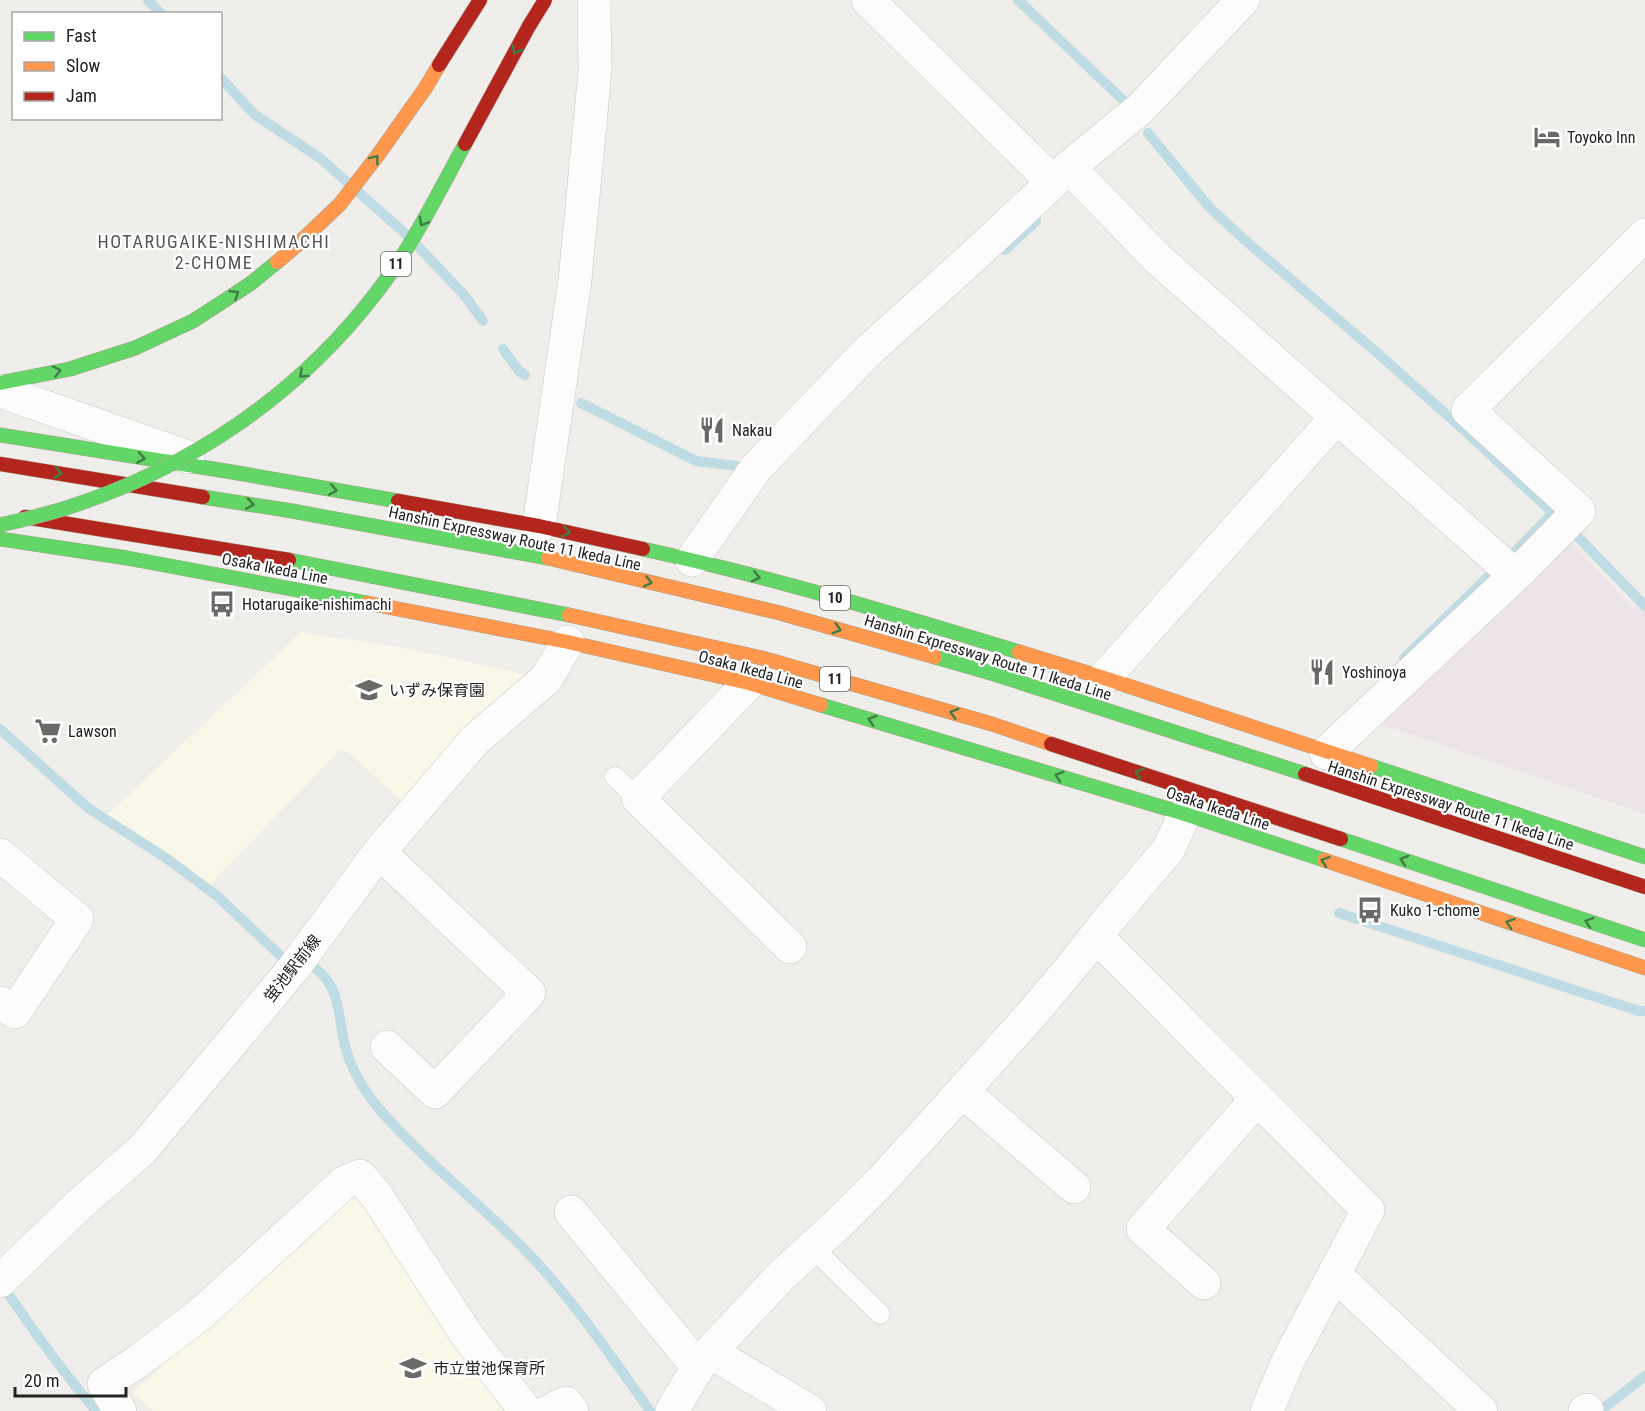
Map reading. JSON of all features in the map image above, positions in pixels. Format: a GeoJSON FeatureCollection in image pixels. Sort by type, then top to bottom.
{"type":"FeatureCollection","features":[{"type":"Feature","properties":{"kind":"main road"},"geometry":{"type":"LineString","coordinates":[[0,383],[70,369],[135,348],[193,321],[250,284],[297,245],[340,204],[426,87],[480,0]]}},
{"type":"Feature","properties":{"kind":"main road","name":"11"},"geometry":{"type":"LineString","coordinates":[[0,525],[49,513],[95,498],[172,464],[239,426],[297,380],[335,343],[358,316],[405,252],[545,0]]}},
{"type":"Feature","properties":{"kind":"main road","name":"10"},"geometry":{"type":"LineString","coordinates":[[0,435],[232,472],[538,526],[692,560],[912,619],[1104,678],[1645,857]]}},
{"type":"Feature","properties":{"kind":"main road","name":"Hanshin Expressway Route 11 Ikeda Line"},"geometry":{"type":"LineString","coordinates":[[0,464],[292,511],[535,555],[780,614],[1002,676],[1645,887]]}},
{"type":"Feature","properties":{"kind":"main road","name":"11"},"geometry":{"type":"LineString","coordinates":[[0,513],[286,559],[529,606],[762,658],[992,724],[1645,940]]}},
{"type":"Feature","properties":{"kind":"main road","name":"Osaka Ikeda Line"},"geometry":{"type":"LineString","coordinates":[[0,539],[218,574],[568,642],[748,683],[1185,814],[1645,968]]}},
{"type":"Feature","properties":{"kind":"street"},"geometry":{"type":"LineString","coordinates":[[538,526],[575,280],[596,71],[594,0]]}},
{"type":"Feature","properties":{"kind":"street"},"geometry":{"type":"LineString","coordinates":[[868,0],[1061,175],[1515,575]]}},
{"type":"Feature","properties":{"kind":"street"},"geometry":{"type":"LineString","coordinates":[[692,560],[756,468],[858,361],[1061,175],[1140,109],[1243,0]]}},
{"type":"Feature","properties":{"kind":"street"},"geometry":{"type":"LineString","coordinates":[[1326,753],[1515,575],[1579,511],[1468,410],[1645,235]]}},
{"type":"Feature","properties":{"kind":"street"},"geometry":{"type":"LineString","coordinates":[[0,391],[232,472]]}},
{"type":"Feature","properties":{"kind":"street"},"geometry":{"type":"LineString","coordinates":[[1104,678],[1337,417]]}},
{"type":"Feature","properties":{"kind":"street","name":"蛍池駅前線"},"geometry":{"type":"LineString","coordinates":[[5,1267],[97,1191],[142,1150],[293,969],[379,852],[475,740],[546,679],[568,642]]}},
{"type":"Feature","properties":{"kind":"street"},"geometry":{"type":"LineString","coordinates":[[748,683],[627,787],[790,947]]}},
{"type":"Feature","properties":{"kind":"street"},"geometry":{"type":"LineString","coordinates":[[672,1411],[704,1359],[781,1276],[883,1179],[1031,1015],[1168,850],[1185,814]]}},
{"type":"Feature","properties":{"kind":"street"},"geometry":{"type":"LineString","coordinates":[[379,852],[529,993],[435,1092],[387,1047]]}},
{"type":"Feature","properties":{"kind":"street"},"geometry":{"type":"LineString","coordinates":[[0,855],[77,919],[15,1012],[0,1003]]}},
{"type":"Feature","properties":{"kind":"street"},"geometry":{"type":"LineString","coordinates":[[1096,936],[1368,1210],[1287,1363],[1267,1411]]}},
{"type":"Feature","properties":{"kind":"street"},"geometry":{"type":"LineString","coordinates":[[963,1092],[1074,1187]]}},
{"type":"Feature","properties":{"kind":"street"},"geometry":{"type":"LineString","coordinates":[[1204,1283],[1143,1229],[1257,1099]]}},
{"type":"Feature","properties":{"kind":"street"},"geometry":{"type":"LineString","coordinates":[[120,1411],[104,1384],[202,1313],[345,1182],[360,1176],[376,1195],[466,1334],[526,1411]]}},
{"type":"Feature","properties":{"kind":"street"},"geometry":{"type":"LineString","coordinates":[[571,1212],[704,1359],[810,1411]]}},
{"type":"Feature","properties":{"kind":"street"},"geometry":{"type":"LineString","coordinates":[[1334,1274],[1480,1411]]}},
{"type":"Feature","properties":{"kind":"street"},"geometry":{"type":"LineString","coordinates":[[549,1411],[566,1403],[572,1411]]}},
{"type":"Feature","properties":{"kind":"lane"},"geometry":{"type":"LineString","coordinates":[[812,1247],[880,1314]]}},
{"type":"Feature","properties":{"kind":"shaded area"},"geometry":{"type":"Polygon","coordinates":[[[1571,542],[1633,609],[1645,597],[1645,814],[1381,724],[1381,718],[1571,542]]]}},
{"type":"Feature","properties":{"kind":"shaded area"},"geometry":{"type":"Polygon","coordinates":[[[301,632],[410,649],[528,675],[473,719],[401,800],[349,753],[340,750],[207,888],[168,857],[106,816],[301,632]]]}},
{"type":"Feature","properties":{"kind":"shaded area"},"geometry":{"type":"Polygon","coordinates":[[[358,1198],[503,1411],[153,1411],[132,1393],[340,1203],[358,1198]]]}},
{"type":"Feature","properties":{"kind":"waterway"},"geometry":{"type":"LineString","coordinates":[[148,0],[159,12]]}},
{"type":"Feature","properties":{"kind":"waterway"},"geometry":{"type":"LineString","coordinates":[[1018,0],[1123,100]]}},
{"type":"Feature","properties":{"kind":"waterway"},"geometry":{"type":"LineString","coordinates":[[222,79],[255,115],[320,158],[409,237],[465,296],[483,321]]}},
{"type":"Feature","properties":{"kind":"waterway"},"geometry":{"type":"LineString","coordinates":[[1148,133],[1210,208],[1374,350],[1552,512],[1513,554]]}},
{"type":"Feature","properties":{"kind":"waterway"},"geometry":{"type":"LineString","coordinates":[[1005,250],[1036,221]]}},
{"type":"Feature","properties":{"kind":"waterway"},"geometry":{"type":"LineString","coordinates":[[503,349],[519,371],[525,375]]}},
{"type":"Feature","properties":{"kind":"waterway"},"geometry":{"type":"LineString","coordinates":[[581,403],[696,461],[737,466]]}},
{"type":"Feature","properties":{"kind":"waterway"},"geometry":{"type":"LineString","coordinates":[[1577,536],[1645,606]]}},
{"type":"Feature","properties":{"kind":"waterway"},"geometry":{"type":"LineString","coordinates":[[1404,658],[1490,575]]}},
{"type":"Feature","properties":{"kind":"waterway"},"geometry":{"type":"LineString","coordinates":[[0,729],[88,808],[166,858],[217,896],[284,959]]}},
{"type":"Feature","properties":{"kind":"waterway"},"geometry":{"type":"LineString","coordinates":[[1339,913],[1639,1011],[1645,1011]]}},
{"type":"Feature","properties":{"kind":"waterway"},"geometry":{"type":"LineString","coordinates":[[315,968],[330,984],[337,1004],[349,1060],[371,1099],[427,1159],[527,1252],[561,1290],[592,1329],[650,1411]]}},
{"type":"Feature","properties":{"kind":"waterway"},"geometry":{"type":"LineString","coordinates":[[7,1292],[50,1353],[96,1411]]}},
{"type":"Feature","properties":{"kind":"waterway"},"geometry":{"type":"LineString","coordinates":[[1605,1407],[1645,1376]]}},
{"type":"Feature","properties":{"kind":"traffic: fast"},"geometry":{"type":"LineString","coordinates":[[0,525],[66,508],[111,492],[155,472],[198,450],[276,396],[312,364],[376,293],[413,239],[465,144]]}},
{"type":"Feature","properties":{"kind":"traffic: fast"},"geometry":{"type":"LineString","coordinates":[[0,383],[70,369],[135,348],[193,321],[250,284],[277,262]]}},
{"type":"Feature","properties":{"kind":"traffic: fast"},"geometry":{"type":"LineString","coordinates":[[0,435],[398,501]]}},
{"type":"Feature","properties":{"kind":"traffic: fast"},"geometry":{"type":"LineString","coordinates":[[203,497],[548,558]]}},
{"type":"Feature","properties":{"kind":"traffic: fast"},"geometry":{"type":"LineString","coordinates":[[0,539],[127,558],[367,603]]}},
{"type":"Feature","properties":{"kind":"traffic: fast"},"geometry":{"type":"LineString","coordinates":[[643,549],[832,597],[1019,652]]}},
{"type":"Feature","properties":{"kind":"traffic: fast"},"geometry":{"type":"LineString","coordinates":[[289,560],[569,615]]}},
{"type":"Feature","properties":{"kind":"traffic: fast"},"geometry":{"type":"LineString","coordinates":[[935,657],[1305,774]]}},
{"type":"Feature","properties":{"kind":"traffic: fast"},"geometry":{"type":"LineString","coordinates":[[821,705],[1185,814],[1324,860]]}},
{"type":"Feature","properties":{"kind":"traffic: fast"},"geometry":{"type":"LineString","coordinates":[[1371,766],[1645,857]]}},
{"type":"Feature","properties":{"kind":"traffic: fast"},"geometry":{"type":"LineString","coordinates":[[1341,839],[1645,940]]}},
{"type":"Feature","properties":{"kind":"traffic: slow"},"geometry":{"type":"LineString","coordinates":[[277,262],[340,204],[378,155],[439,65]]}},
{"type":"Feature","properties":{"kind":"traffic: slow"},"geometry":{"type":"LineString","coordinates":[[548,558],[780,613],[935,657]]}},
{"type":"Feature","properties":{"kind":"traffic: slow"},"geometry":{"type":"LineString","coordinates":[[367,603],[568,642],[749,683],[821,705]]}},
{"type":"Feature","properties":{"kind":"traffic: slow"},"geometry":{"type":"LineString","coordinates":[[569,615],[762,658],[992,724],[1051,744]]}},
{"type":"Feature","properties":{"kind":"traffic: slow"},"geometry":{"type":"LineString","coordinates":[[1019,652],[1371,766]]}},
{"type":"Feature","properties":{"kind":"traffic: slow"},"geometry":{"type":"LineString","coordinates":[[1324,860],[1645,968]]}},
{"type":"Feature","properties":{"kind":"traffic: jam"},"geometry":{"type":"LineString","coordinates":[[439,65],[480,0]]}},
{"type":"Feature","properties":{"kind":"traffic: jam"},"geometry":{"type":"LineString","coordinates":[[465,144],[545,0]]}},
{"type":"Feature","properties":{"kind":"traffic: jam"},"geometry":{"type":"LineString","coordinates":[[0,464],[203,497]]}},
{"type":"Feature","properties":{"kind":"traffic: jam"},"geometry":{"type":"LineString","coordinates":[[398,501],[539,526],[643,549]]}},
{"type":"Feature","properties":{"kind":"traffic: jam"},"geometry":{"type":"LineString","coordinates":[[25,517],[289,560]]}},
{"type":"Feature","properties":{"kind":"traffic: jam"},"geometry":{"type":"LineString","coordinates":[[1051,744],[1341,839]]}},
{"type":"Feature","properties":{"kind":"traffic: jam"},"geometry":{"type":"LineString","coordinates":[[1305,774],[1645,887]]}},
{"type":"Feature","properties":{"kind":"place","name":"Toyoko Inn"},"geometry":{"type":"Point","coordinates":[1547,137]}},
{"type":"Feature","properties":{"kind":"place","name":"Nakau"},"geometry":{"type":"Point","coordinates":[712,430]}},
{"type":"Feature","properties":{"kind":"place","name":"Hotarugaike-nishimachi"},"geometry":{"type":"Point","coordinates":[222,604]}},
{"type":"Feature","properties":{"kind":"place","name":"Yoshinoya"},"geometry":{"type":"Point","coordinates":[1322,672]}},
{"type":"Feature","properties":{"kind":"place","name":"いずみ保育園"},"geometry":{"type":"Point","coordinates":[369,690]}},
{"type":"Feature","properties":{"kind":"place","name":"Lawson"},"geometry":{"type":"Point","coordinates":[48,731]}},
{"type":"Feature","properties":{"kind":"place","name":"Kuko 1-chome"},"geometry":{"type":"Point","coordinates":[1370,910]}},
{"type":"Feature","properties":{"kind":"place","name":"市立蛍池保育所"},"geometry":{"type":"Point","coordinates":[413,1368]}},
{"type":"Feature","properties":{"kind":"district","name":"HOTARUGAIKE-NISHIMACHI 2-CHOME"},"geometry":{"type":"Point","coordinates":[214,252]}}]}
